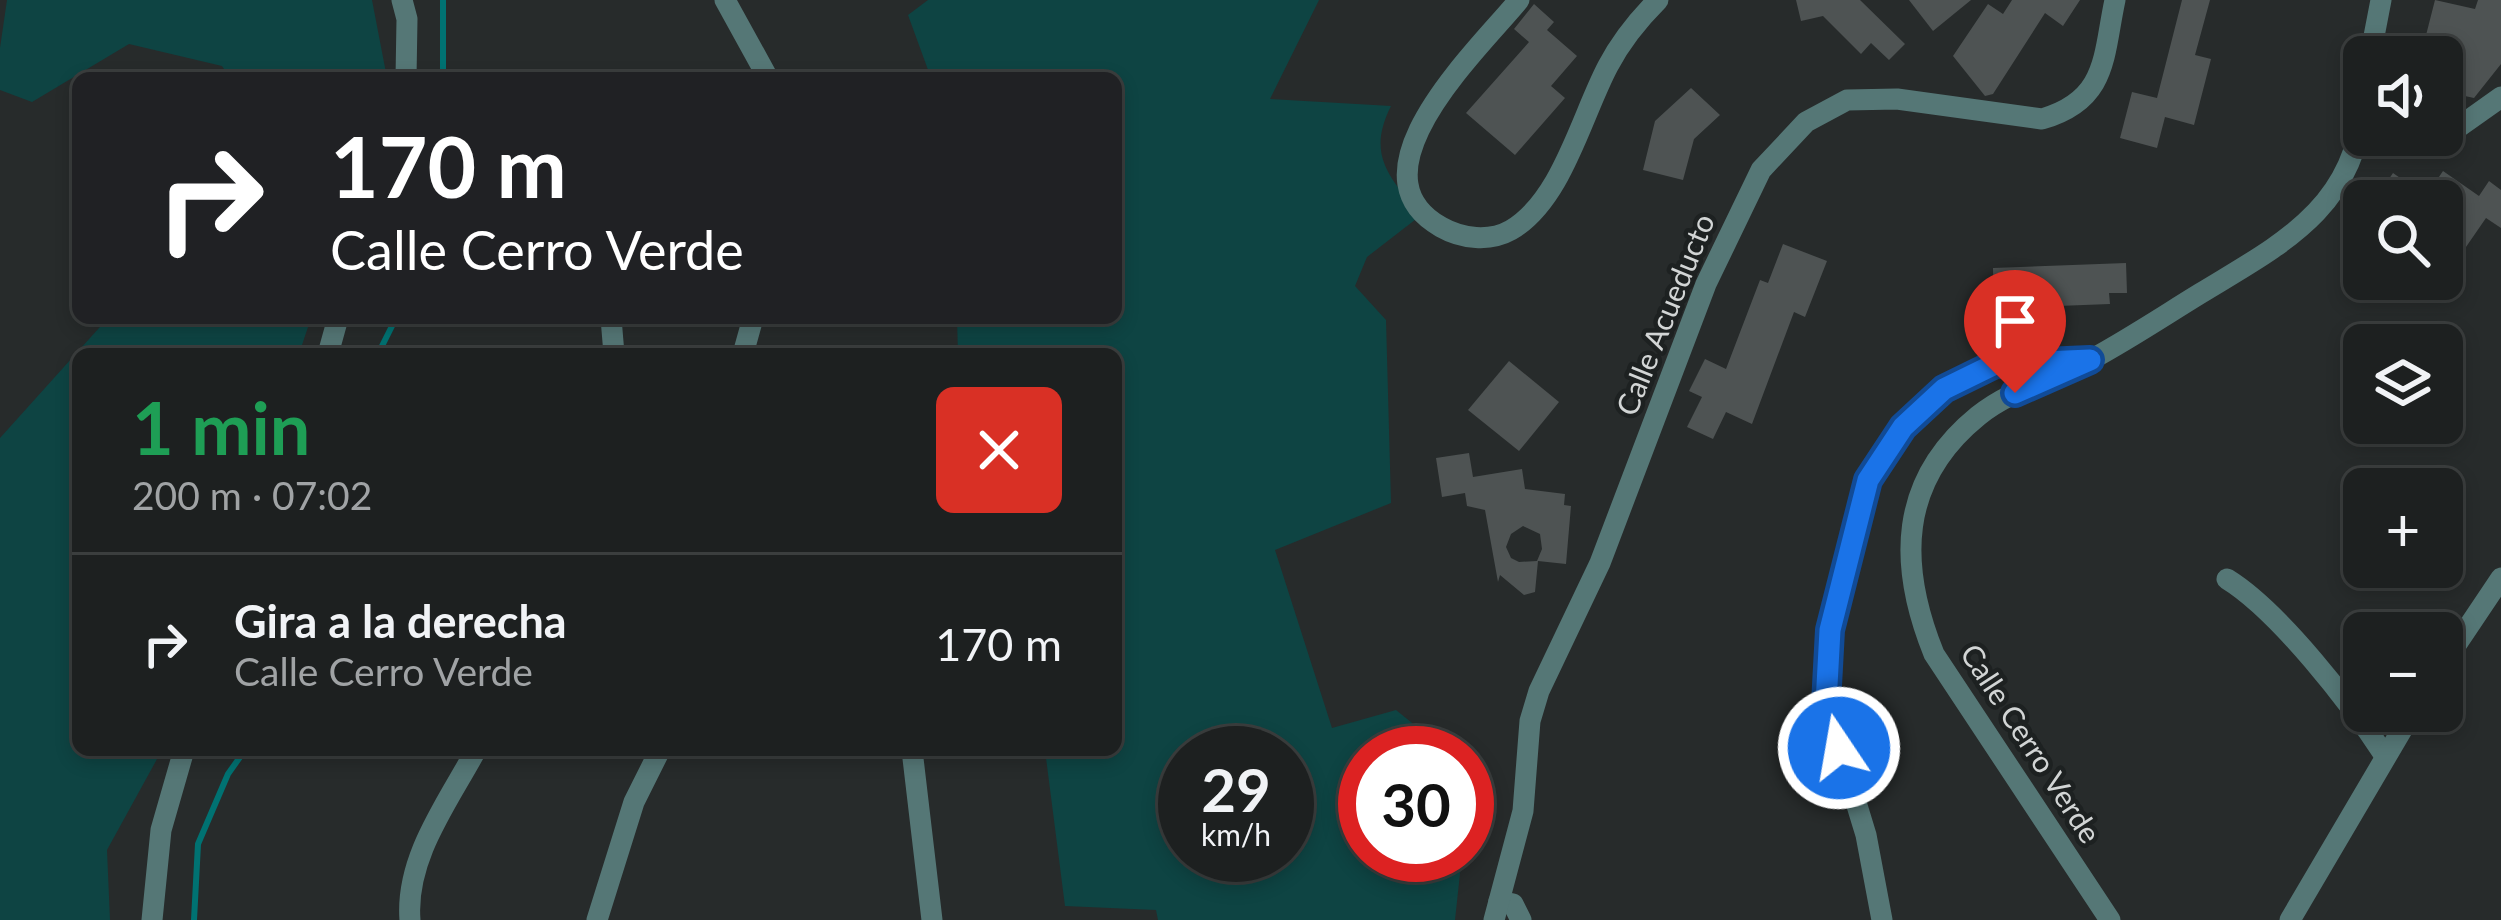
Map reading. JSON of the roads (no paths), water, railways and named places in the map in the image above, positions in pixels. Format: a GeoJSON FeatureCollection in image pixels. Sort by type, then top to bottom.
{"type":"FeatureCollection","features":[{"type":"Feature","properties":{"kind":"street"},"geometry":{"type":"LineString","coordinates":[[403,0],[406,72]]}},
{"type":"Feature","properties":{"kind":"street"},"geometry":{"type":"LineString","coordinates":[[724,0],[765,72]]}},
{"type":"Feature","properties":{"kind":"street"},"geometry":{"type":"LineString","coordinates":[[1519,0],[1436,100],[1414,137],[1406,172],[1417,205],[1438,226],[1471,239],[1508,232],[1542,206],[1609,65],[1634,25],[1658,0]]}},
{"type":"Feature","properties":{"kind":"street","name":"Calle Acueducto"},"geometry":{"type":"LineString","coordinates":[[1497,911],[1523,811],[1530,721],[1539,692],[1600,563],[1706,284],[1761,170],[1806,122],[1847,100],[1898,99],[2042,119],[2062,114],[2096,83],[2104,66],[2115,0]]}},
{"type":"Feature","properties":{"kind":"street"},"geometry":{"type":"LineString","coordinates":[[2374,36],[2380,0]]}},
{"type":"Feature","properties":{"kind":"street"},"geometry":{"type":"LineString","coordinates":[[2463,125],[2501,98]]}},
{"type":"Feature","properties":{"kind":"street","name":"Calle Cerro Verde"},"geometry":{"type":"LineString","coordinates":[[2110,920],[1934,654],[1918,614],[1912,574],[1912,510],[1933,464],[1978,416],[2015,393],[2090,360],[2294,237],[2330,198],[2350,156]]}},
{"type":"Feature","properties":{"kind":"street"},"geometry":{"type":"LineString","coordinates":[[1882,920],[1866,835],[1826,704],[1830,630],[1868,480],[1903,427],[1944,389],[1995,364],[2090,360]]}},
{"type":"Feature","properties":{"kind":"street"},"geometry":{"type":"LineString","coordinates":[[2463,635],[2501,578]]}},
{"type":"Feature","properties":{"kind":"street"},"geometry":{"type":"LineString","coordinates":[[2227,579],[2262,605],[2362,720],[2385,756]]}},
{"type":"Feature","properties":{"kind":"street"},"geometry":{"type":"LineString","coordinates":[[2290,920],[2400,732]]}},
{"type":"Feature","properties":{"kind":"street"},"geometry":{"type":"LineString","coordinates":[[152,920],[160,830],[182,756]]}},
{"type":"Feature","properties":{"kind":"street"},"geometry":{"type":"LineString","coordinates":[[410,920],[409,899],[418,858],[473,756]]}},
{"type":"Feature","properties":{"kind":"street"},"geometry":{"type":"LineString","coordinates":[[597,920],[634,802],[657,756]]}},
{"type":"Feature","properties":{"kind":"street"},"geometry":{"type":"LineString","coordinates":[[913,756],[932,920]]}},
{"type":"Feature","properties":{"kind":"street"},"geometry":{"type":"LineString","coordinates":[[1497,911],[1513,904],[1521,920]]}},
{"type":"Feature","properties":{"kind":"waterway"},"geometry":{"type":"LineString","coordinates":[[443,0],[443,72]]}},
{"type":"Feature","properties":{"kind":"waterway"},"geometry":{"type":"LineString","coordinates":[[381,348],[393,324]]}},
{"type":"Feature","properties":{"kind":"waterway"},"geometry":{"type":"LineString","coordinates":[[194,920],[198,844],[228,774],[241,756]]}}]}
